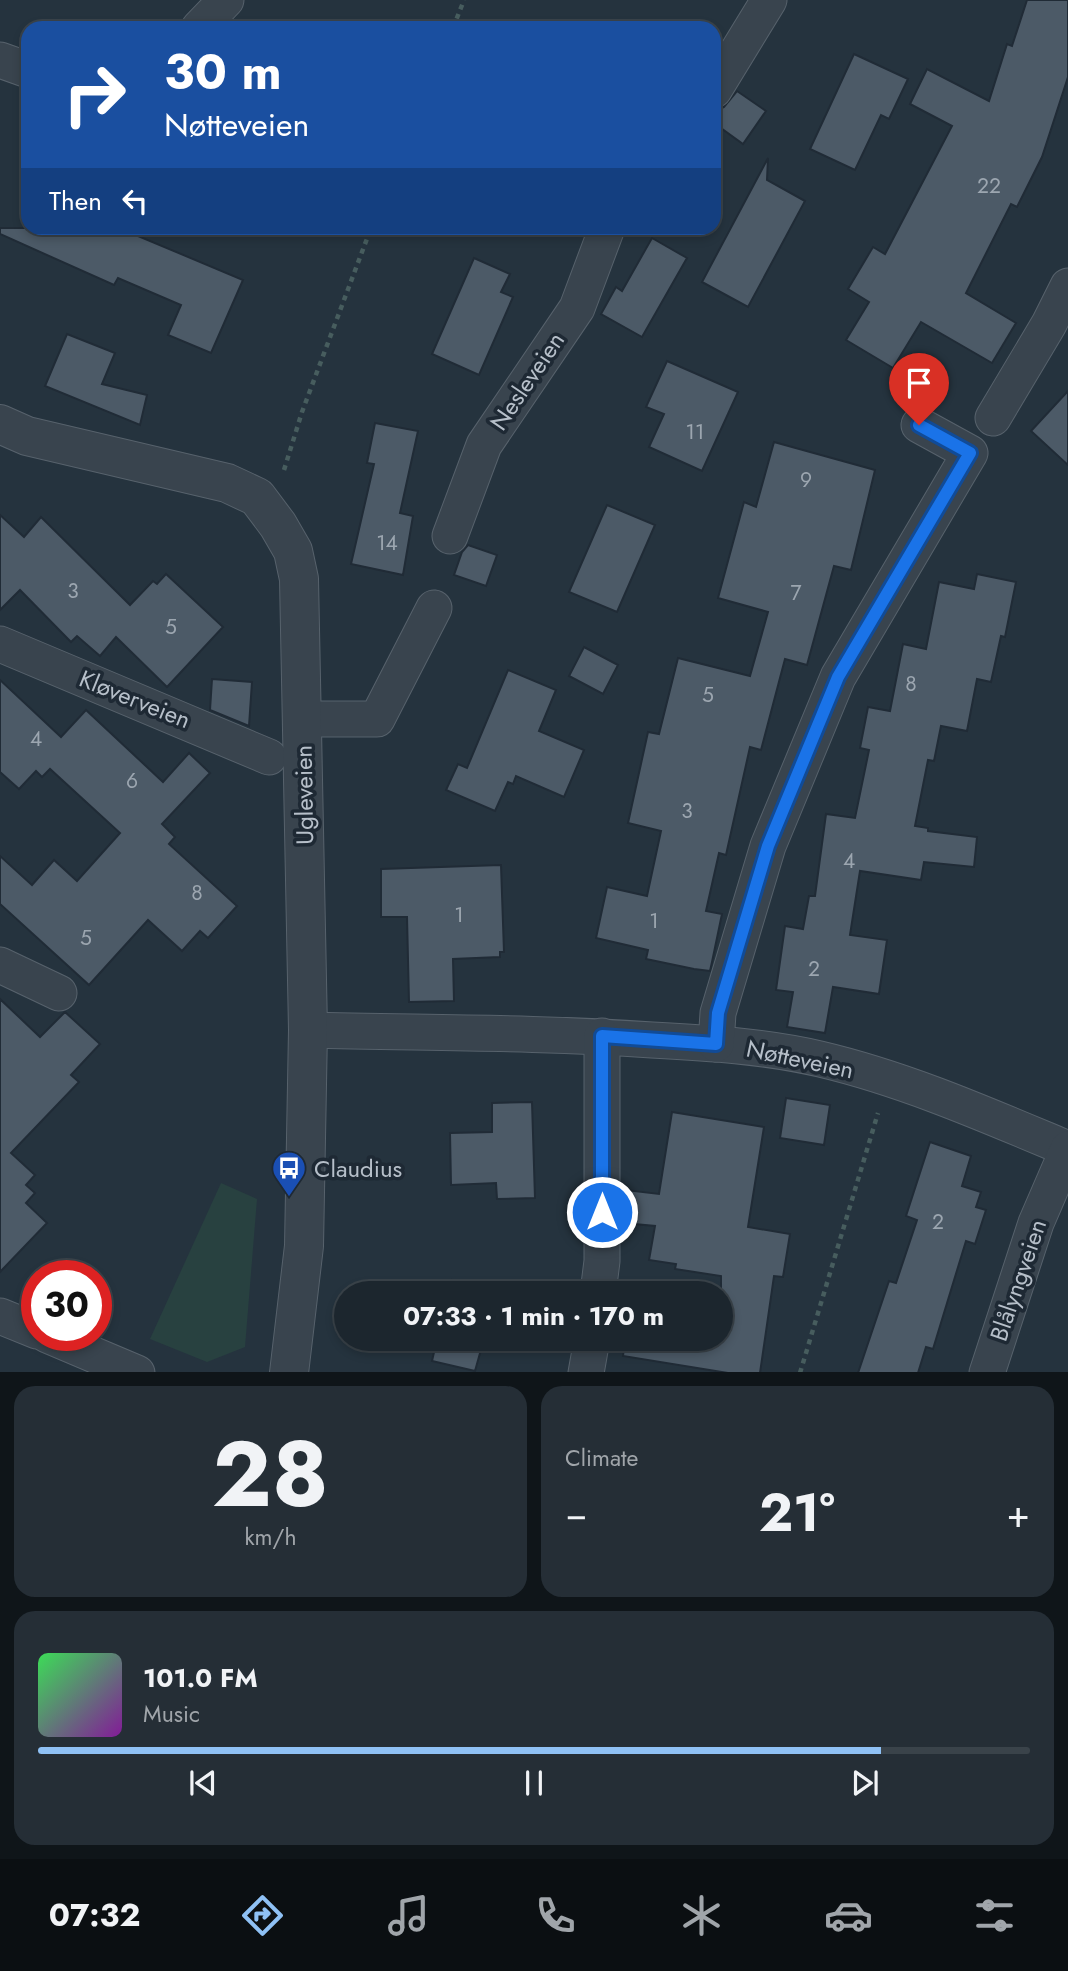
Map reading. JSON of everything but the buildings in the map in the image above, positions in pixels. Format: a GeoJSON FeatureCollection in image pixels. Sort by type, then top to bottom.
{"type":"FeatureCollection","features":[{"type":"Feature","properties":{"kind":"street"},"geometry":{"type":"LineString","coordinates":[[206,21],[226,0]]}},
{"type":"Feature","properties":{"kind":"street"},"geometry":{"type":"LineString","coordinates":[[721,79],[769,0]]}},
{"type":"Feature","properties":{"kind":"street"},"geometry":{"type":"LineString","coordinates":[[0,60],[21,68]]}},
{"type":"Feature","properties":{"kind":"street","name":"Nesleveien"},"geometry":{"type":"LineString","coordinates":[[450,536],[484,445],[577,308],[604,235]]}},
{"type":"Feature","properties":{"kind":"street"},"geometry":{"type":"LineString","coordinates":[[993,418],[1049,324],[1068,286]]}},
{"type":"Feature","properties":{"kind":"street","name":"Ugleveien"},"geometry":{"type":"LineString","coordinates":[[0,424],[27,436],[227,483],[257,497],[286,535],[293,551],[299,579],[308,1030],[304,1246],[289,1372]]}},
{"type":"Feature","properties":{"kind":"street"},"geometry":{"type":"LineString","coordinates":[[716,1044],[718,1013],[768,846],[838,677],[970,453],[919,425]]}},
{"type":"Feature","properties":{"kind":"street"},"geometry":{"type":"LineString","coordinates":[[303,719],[377,719],[434,608]]}},
{"type":"Feature","properties":{"kind":"street","name":"Kløverveien"},"geometry":{"type":"LineString","coordinates":[[0,644],[269,757]]}},
{"type":"Feature","properties":{"kind":"street"},"geometry":{"type":"LineString","coordinates":[[0,965],[59,993]]}},
{"type":"Feature","properties":{"kind":"street","name":"Nøtteveien"},"geometry":{"type":"LineString","coordinates":[[308,1030],[602,1036],[765,1048],[810,1057],[888,1079],[978,1111],[1068,1149]]}},
{"type":"Feature","properties":{"kind":"street"},"geometry":{"type":"LineString","coordinates":[[599,1281],[602,1036]]}},
{"type":"Feature","properties":{"kind":"street","name":"Blålyngveien"},"geometry":{"type":"LineString","coordinates":[[987,1372],[1036,1223],[1068,1149]]}},
{"type":"Feature","properties":{"kind":"street"},"geometry":{"type":"LineString","coordinates":[[0,1315],[21,1324]]}},
{"type":"Feature","properties":{"kind":"street"},"geometry":{"type":"LineString","coordinates":[[586,1372],[590,1351]]}},
{"type":"Feature","properties":{"kind":"street"},"geometry":{"type":"LineString","coordinates":[[74,1361],[132,1372]]}},
{"type":"Feature","properties":{"kind":"path"},"geometry":{"type":"LineString","coordinates":[[456,21],[464,0]]}},
{"type":"Feature","properties":{"kind":"path"},"geometry":{"type":"LineString","coordinates":[[284,481],[284,465],[302,412],[368,235]]}},
{"type":"Feature","properties":{"kind":"path"},"geometry":{"type":"LineString","coordinates":[[800,1372],[888,1079]]}},
{"type":"Feature","properties":{"kind":"green space"},"geometry":{"type":"Polygon","coordinates":[[[221,1183],[257,1199],[245,1347],[207,1362],[150,1339],[221,1183]]]}},
{"type":"Feature","properties":{"kind":"place","name":"Claudius"},"geometry":{"type":"Point","coordinates":[289,1198]}},
{"type":"Feature","properties":{"kind":"route"},"geometry":{"type":"LineString","coordinates":[[602,1212],[602,1036],[716,1044],[718,1013],[768,846],[838,677],[970,453],[919,425]]}}]}
